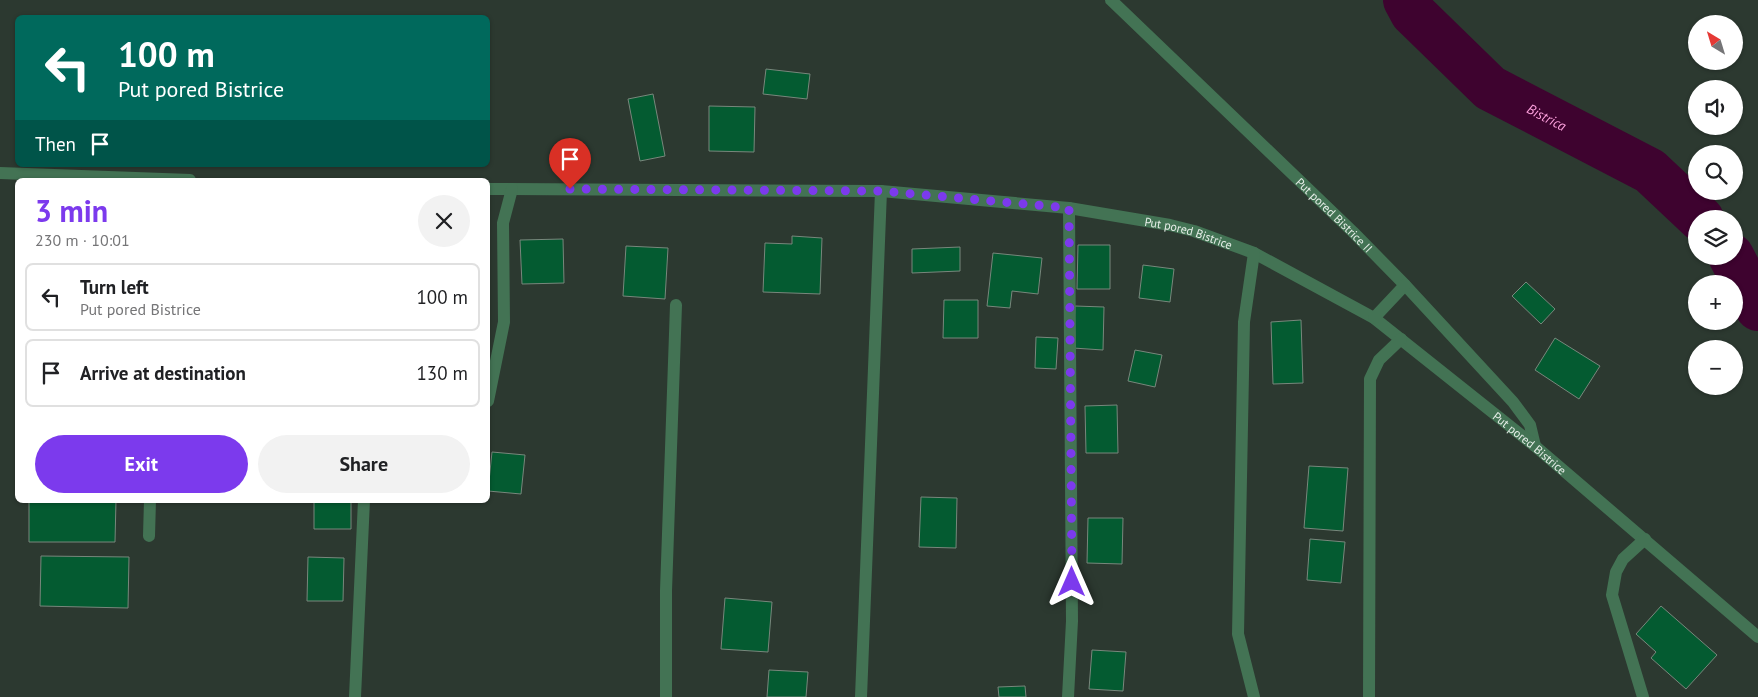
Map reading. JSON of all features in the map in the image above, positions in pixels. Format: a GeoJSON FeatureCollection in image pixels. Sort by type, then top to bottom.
{"type":"FeatureCollection","features":[{"type":"Feature","properties":{"kind":"street","name":"Put pored Bistrice II"},"geometry":{"type":"LineString","coordinates":[[1111,0],[1353,232],[1405,285],[1513,402],[1530,426],[1536,446]]}},
{"type":"Feature","properties":{"kind":"street"},"geometry":{"type":"LineString","coordinates":[[0,174],[124,178]]}},
{"type":"Feature","properties":{"kind":"street","name":"Put pored Bistrice"},"geometry":{"type":"LineString","coordinates":[[490,189],[881,191],[1069,208],[1170,225],[1194,231],[1254,253],[1374,318],[1536,446],[1758,638]]}},
{"type":"Feature","properties":{"kind":"street"},"geometry":{"type":"LineString","coordinates":[[490,391],[504,322],[502,223],[512,189]]}},
{"type":"Feature","properties":{"kind":"street"},"geometry":{"type":"LineString","coordinates":[[861,697],[881,191]]}},
{"type":"Feature","properties":{"kind":"street"},"geometry":{"type":"LineString","coordinates":[[1068,697],[1072,621],[1069,208]]}},
{"type":"Feature","properties":{"kind":"street"},"geometry":{"type":"LineString","coordinates":[[1254,253],[1244,322],[1238,634],[1254,697]]}},
{"type":"Feature","properties":{"kind":"street"},"geometry":{"type":"LineString","coordinates":[[1374,318],[1405,285]]}},
{"type":"Feature","properties":{"kind":"street"},"geometry":{"type":"LineString","coordinates":[[666,697],[666,591],[676,305]]}},
{"type":"Feature","properties":{"kind":"street"},"geometry":{"type":"LineString","coordinates":[[1369,697],[1370,379],[1379,360],[1402,339]]}},
{"type":"Feature","properties":{"kind":"street"},"geometry":{"type":"LineString","coordinates":[[149,536],[150,503]]}},
{"type":"Feature","properties":{"kind":"street"},"geometry":{"type":"LineString","coordinates":[[355,697],[364,503]]}},
{"type":"Feature","properties":{"kind":"street"},"geometry":{"type":"LineString","coordinates":[[1643,697],[1612,595],[1616,572],[1623,559],[1645,539]]}},
{"type":"Feature","properties":{"kind":"building"},"geometry":{"type":"Polygon","coordinates":[[[766,69],[810,74],[807,99],[763,94],[766,69]]]}},
{"type":"Feature","properties":{"kind":"building"},"geometry":{"type":"Polygon","coordinates":[[[653,94],[665,156],[640,161],[628,99],[653,94]]]}},
{"type":"Feature","properties":{"kind":"building"},"geometry":{"type":"Polygon","coordinates":[[[709,106],[755,107],[754,152],[709,151],[709,106]]]}},
{"type":"Feature","properties":{"kind":"building"},"geometry":{"type":"Polygon","coordinates":[[[792,236],[822,238],[820,294],[763,292],[765,243],[792,244],[792,236]]]}},
{"type":"Feature","properties":{"kind":"building"},"geometry":{"type":"Polygon","coordinates":[[[563,239],[564,283],[522,284],[520,240],[563,239]]]}},
{"type":"Feature","properties":{"kind":"building"},"geometry":{"type":"Polygon","coordinates":[[[1078,245],[1110,245],[1110,289],[1077,289],[1078,245]]]}},
{"type":"Feature","properties":{"kind":"building"},"geometry":{"type":"Polygon","coordinates":[[[626,246],[668,248],[665,299],[623,296],[626,246]]]}},
{"type":"Feature","properties":{"kind":"building"},"geometry":{"type":"Polygon","coordinates":[[[960,247],[960,271],[912,273],[912,249],[960,247]]]}},
{"type":"Feature","properties":{"kind":"building"},"geometry":{"type":"Polygon","coordinates":[[[993,253],[1042,258],[1038,294],[1012,291],[1010,308],[987,306],[993,253]]]}},
{"type":"Feature","properties":{"kind":"building"},"geometry":{"type":"Polygon","coordinates":[[[1143,265],[1174,269],[1170,302],[1139,298],[1143,265]]]}},
{"type":"Feature","properties":{"kind":"building"},"geometry":{"type":"Polygon","coordinates":[[[1526,282],[1555,309],[1541,324],[1512,296],[1526,282]]]}},
{"type":"Feature","properties":{"kind":"building"},"geometry":{"type":"Polygon","coordinates":[[[944,300],[978,300],[978,338],[943,338],[944,300]]]}},
{"type":"Feature","properties":{"kind":"building"},"geometry":{"type":"Polygon","coordinates":[[[1075,306],[1104,307],[1103,350],[1073,348],[1075,306]]]}},
{"type":"Feature","properties":{"kind":"building"},"geometry":{"type":"Polygon","coordinates":[[[1301,320],[1303,383],[1273,384],[1271,322],[1301,320]]]}},
{"type":"Feature","properties":{"kind":"building"},"geometry":{"type":"Polygon","coordinates":[[[1036,337],[1058,338],[1056,369],[1035,368],[1036,337]]]}},
{"type":"Feature","properties":{"kind":"building"},"geometry":{"type":"Polygon","coordinates":[[[1555,338],[1600,366],[1579,399],[1535,370],[1555,338]]]}},
{"type":"Feature","properties":{"kind":"building"},"geometry":{"type":"Polygon","coordinates":[[[1135,350],[1162,355],[1155,387],[1128,381],[1135,350]]]}},
{"type":"Feature","properties":{"kind":"building"},"geometry":{"type":"Polygon","coordinates":[[[1117,405],[1118,453],[1086,453],[1085,406],[1117,405]]]}},
{"type":"Feature","properties":{"kind":"building"},"geometry":{"type":"Polygon","coordinates":[[[492,452],[525,455],[521,494],[490,491],[492,452]]]}},
{"type":"Feature","properties":{"kind":"building"},"geometry":{"type":"Polygon","coordinates":[[[1309,466],[1348,468],[1343,531],[1304,528],[1309,466]]]}},
{"type":"Feature","properties":{"kind":"building"},"geometry":{"type":"Polygon","coordinates":[[[921,497],[957,498],[956,548],[919,547],[921,497]]]}},
{"type":"Feature","properties":{"kind":"building"},"geometry":{"type":"Polygon","coordinates":[[[29,503],[116,503],[115,542],[29,542],[29,503]]]}},
{"type":"Feature","properties":{"kind":"building"},"geometry":{"type":"Polygon","coordinates":[[[314,503],[351,503],[351,529],[314,529],[314,503]]]}},
{"type":"Feature","properties":{"kind":"building"},"geometry":{"type":"Polygon","coordinates":[[[1088,518],[1123,518],[1122,564],[1087,563],[1088,518]]]}},
{"type":"Feature","properties":{"kind":"building"},"geometry":{"type":"Polygon","coordinates":[[[1310,539],[1345,542],[1341,583],[1307,580],[1310,539]]]}},
{"type":"Feature","properties":{"kind":"building"},"geometry":{"type":"Polygon","coordinates":[[[41,556],[129,557],[128,608],[40,606],[41,556]]]}},
{"type":"Feature","properties":{"kind":"building"},"geometry":{"type":"Polygon","coordinates":[[[308,557],[344,558],[343,601],[307,601],[308,557]]]}},
{"type":"Feature","properties":{"kind":"building"},"geometry":{"type":"Polygon","coordinates":[[[725,598],[772,602],[768,652],[721,649],[725,598]]]}},
{"type":"Feature","properties":{"kind":"building"},"geometry":{"type":"Polygon","coordinates":[[[1661,606],[1717,655],[1686,689],[1651,658],[1656,652],[1636,634],[1661,606]]]}},
{"type":"Feature","properties":{"kind":"building"},"geometry":{"type":"Polygon","coordinates":[[[1092,650],[1126,652],[1123,691],[1089,689],[1092,650]]]}},
{"type":"Feature","properties":{"kind":"building"},"geometry":{"type":"Polygon","coordinates":[[[769,670],[808,672],[806,697],[767,697],[769,670]]]}},
{"type":"Feature","properties":{"kind":"building"},"geometry":{"type":"Polygon","coordinates":[[[1025,686],[1026,697],[999,697],[998,687],[1025,686]]]}},
{"type":"Feature","properties":{"kind":"waterway","name":"Bistrica"},"geometry":{"type":"LineString","coordinates":[[1406,0],[1413,13],[1490,88],[1650,171],[1691,210]]}},
{"type":"Feature","properties":{"kind":"waterway","name":"Bistrica"},"geometry":{"type":"LineString","coordinates":[[1736,265],[1758,308]]}},
{"type":"Feature","properties":{"kind":"route"},"geometry":{"type":"LineString","coordinates":[[570,189],[881,191],[1069,208],[1072,582]]}}]}
